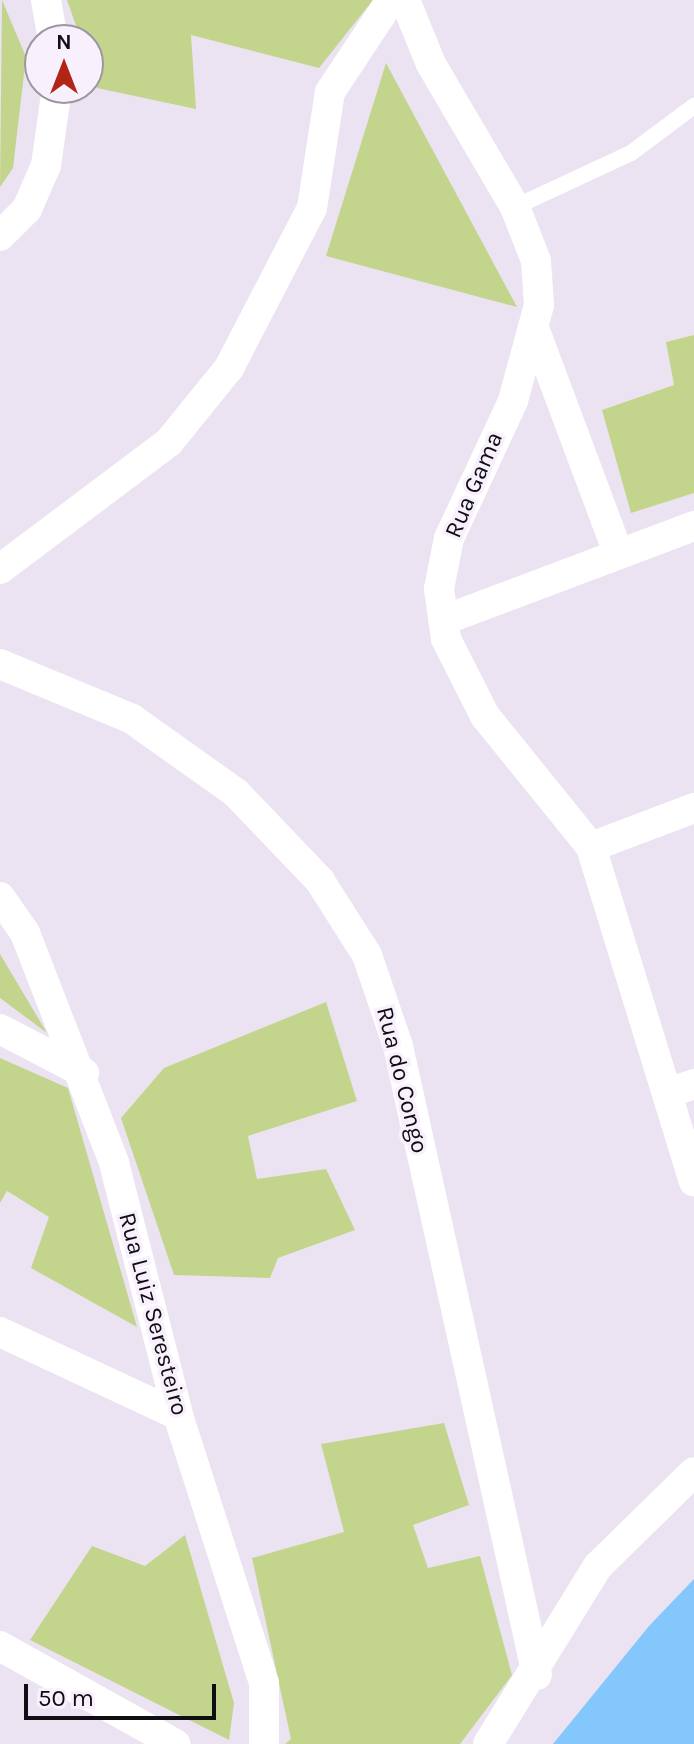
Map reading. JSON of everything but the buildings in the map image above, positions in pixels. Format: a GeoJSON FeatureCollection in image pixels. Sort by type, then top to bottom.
{"type":"FeatureCollection","features":[{"type":"Feature","properties":{"kind":"street"},"geometry":{"type":"LineString","coordinates":[[46,0],[50,24]]}},
{"type":"Feature","properties":{"kind":"street"},"geometry":{"type":"LineString","coordinates":[[0,569],[169,442],[229,368],[312,208],[330,92],[391,0]]}},
{"type":"Feature","properties":{"kind":"street","name":"Rua Gama"},"geometry":{"type":"LineString","coordinates":[[405,0],[431,64],[515,207],[536,261],[534,328],[513,401],[449,538],[439,589],[444,620],[485,716],[591,847],[681,1089],[694,1182]]}},
{"type":"Feature","properties":{"kind":"street"},"geometry":{"type":"LineString","coordinates":[[0,236],[27,209],[46,165],[55,104]]}},
{"type":"Feature","properties":{"kind":"street"},"geometry":{"type":"LineString","coordinates":[[534,328],[618,553]]}},
{"type":"Feature","properties":{"kind":"street"},"geometry":{"type":"LineString","coordinates":[[444,620],[694,526]]}},
{"type":"Feature","properties":{"kind":"street","name":"Rua do Congo"},"geometry":{"type":"LineString","coordinates":[[0,664],[132,719],[236,793],[320,881],[367,955],[398,1046],[537,1675]]}},
{"type":"Feature","properties":{"kind":"street"},"geometry":{"type":"LineString","coordinates":[[591,847],[694,808]]}},
{"type":"Feature","properties":{"kind":"street","name":"Rua Luiz Seresteiro"},"geometry":{"type":"LineString","coordinates":[[0,897],[25,933],[84,1073],[178,1415],[264,1683],[264,1744]]}},
{"type":"Feature","properties":{"kind":"street"},"geometry":{"type":"LineString","coordinates":[[0,1029],[84,1073]]}},
{"type":"Feature","properties":{"kind":"street"},"geometry":{"type":"LineString","coordinates":[[0,1332],[178,1415]]}},
{"type":"Feature","properties":{"kind":"street"},"geometry":{"type":"LineString","coordinates":[[488,1744],[537,1675],[598,1566],[694,1472]]}},
{"type":"Feature","properties":{"kind":"street"},"geometry":{"type":"LineString","coordinates":[[0,1646],[175,1744]]}},
{"type":"Feature","properties":{"kind":"lane"},"geometry":{"type":"LineString","coordinates":[[515,207],[631,153],[694,106]]}},
{"type":"Feature","properties":{"kind":"green space"},"geometry":{"type":"Polygon","coordinates":[[[2,0],[24,52],[24,74],[13,168],[0,187],[2,0]]]}},
{"type":"Feature","properties":{"kind":"green space"},"geometry":{"type":"Polygon","coordinates":[[[67,0],[373,0],[319,68],[191,35],[196,109],[104,89],[104,24],[75,24],[67,0]]]}},
{"type":"Feature","properties":{"kind":"green space"},"geometry":{"type":"Polygon","coordinates":[[[386,63],[517,307],[326,256],[386,63]]]}},
{"type":"Feature","properties":{"kind":"green space"},"geometry":{"type":"Polygon","coordinates":[[[694,335],[694,493],[631,513],[602,410],[674,385],[666,342],[694,335]]]}},
{"type":"Feature","properties":{"kind":"green space"},"geometry":{"type":"Polygon","coordinates":[[[0,954],[47,1033],[0,998],[0,954]]]}},
{"type":"Feature","properties":{"kind":"green space"},"geometry":{"type":"Polygon","coordinates":[[[326,1002],[357,1101],[248,1136],[257,1179],[326,1169],[355,1230],[278,1258],[270,1278],[174,1275],[121,1118],[164,1068],[326,1002]]]}},
{"type":"Feature","properties":{"kind":"green space"},"geometry":{"type":"Polygon","coordinates":[[[0,1058],[68,1088],[137,1327],[31,1268],[49,1217],[7,1191],[0,1203],[0,1058]]]}},
{"type":"Feature","properties":{"kind":"green space"},"geometry":{"type":"Polygon","coordinates":[[[444,1423],[469,1505],[413,1525],[428,1568],[480,1556],[512,1675],[460,1744],[285,1744],[291,1739],[252,1558],[344,1532],[321,1444],[444,1423]]]}},
{"type":"Feature","properties":{"kind":"green space"},"geometry":{"type":"Polygon","coordinates":[[[185,1535],[234,1703],[229,1740],[30,1640],[92,1546],[145,1566],[185,1535]]]}},
{"type":"Feature","properties":{"kind":"water"},"geometry":{"type":"Polygon","coordinates":[[[694,1579],[694,1744],[553,1744],[649,1626],[694,1579]]]}}]}
